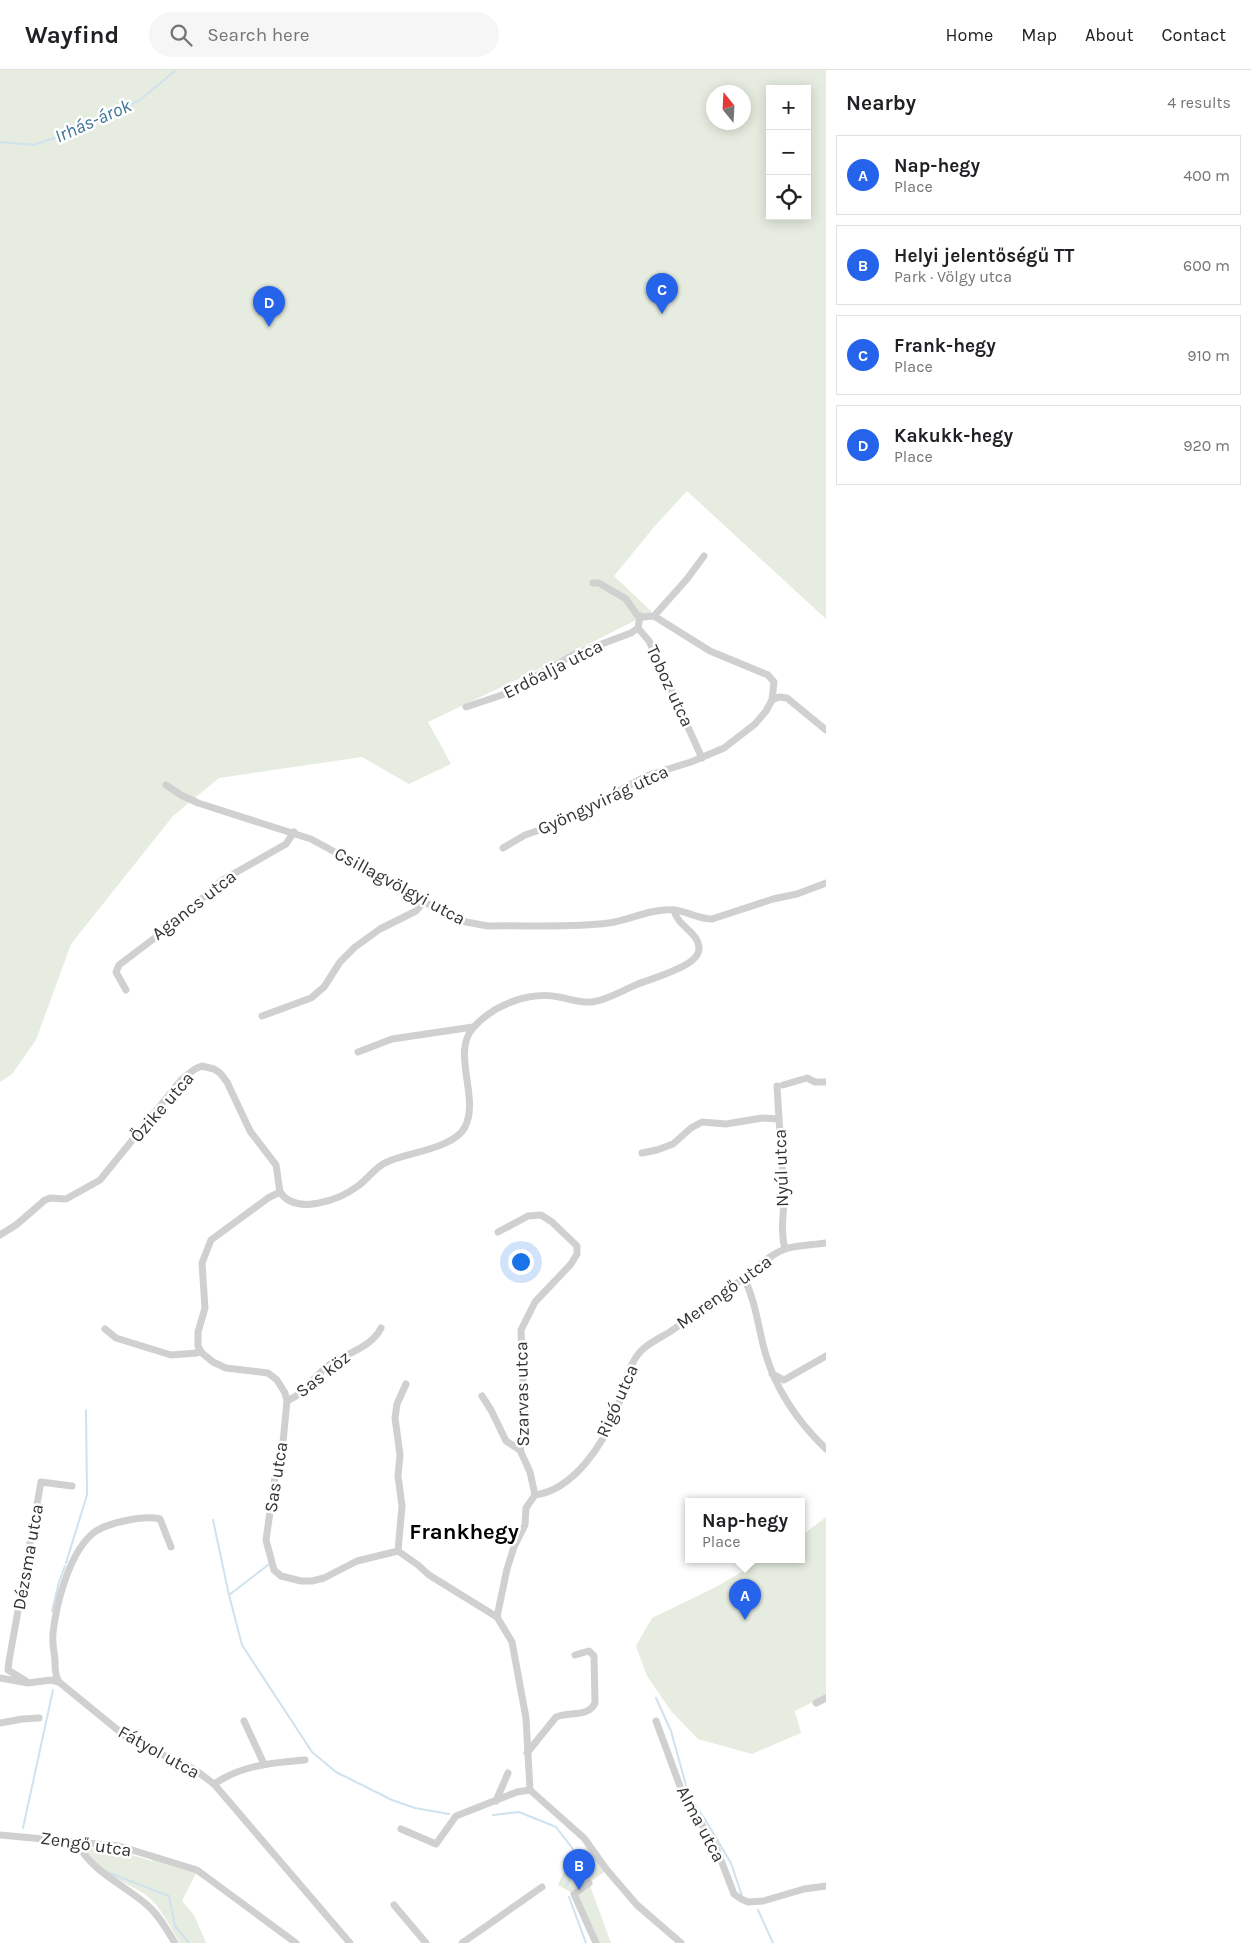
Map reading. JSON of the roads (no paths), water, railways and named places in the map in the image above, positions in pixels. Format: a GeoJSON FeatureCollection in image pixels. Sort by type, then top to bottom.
{"type":"FeatureCollection","features":[{"type":"Feature","properties":{"kind":"street"},"geometry":{"type":"LineString","coordinates":[[654,616],[704,556]]}},
{"type":"Feature","properties":{"kind":"street"},"geometry":{"type":"LineString","coordinates":[[593,583],[599,583],[626,599],[634,612],[640,616],[654,616],[710,651],[768,675],[774,682],[772,700],[779,697],[786,698],[826,730]]}},
{"type":"Feature","properties":{"kind":"street","name":"Toboz utca"},"geometry":{"type":"LineString","coordinates":[[640,616],[638,628],[649,641],[702,758]]}},
{"type":"Feature","properties":{"kind":"street","name":"Erdőalja utca"},"geometry":{"type":"LineString","coordinates":[[466,707],[502,695],[576,654],[631,633],[638,628]]}},
{"type":"Feature","properties":{"kind":"street","name":"Gyöngyvirág utca"},"geometry":{"type":"LineString","coordinates":[[503,848],[526,835],[560,824],[646,776],[702,758],[724,748],[755,724],[772,700]]}},
{"type":"Feature","properties":{"kind":"street","name":"Csillagvölgyi utca"},"geometry":{"type":"LineString","coordinates":[[166,785],[180,795],[198,803],[294,832],[324,845],[388,884],[466,922],[488,926],[596,924],[625,920],[661,910],[674,910]]}},
{"type":"Feature","properties":{"kind":"street","name":"Agancs utca"},"geometry":{"type":"LineString","coordinates":[[126,990],[116,972],[118,965],[181,918],[222,881],[286,844],[294,832]]}},
{"type":"Feature","properties":{"kind":"street"},"geometry":{"type":"LineString","coordinates":[[358,1052],[392,1039],[473,1027],[503,1006],[521,998],[546,995],[580,1002],[602,1000],[689,963],[698,953],[698,943],[695,937],[678,921],[674,910],[687,912],[705,919],[712,919],[773,899],[797,894],[826,883]]}},
{"type":"Feature","properties":{"kind":"street"},"geometry":{"type":"LineString","coordinates":[[262,1016],[312,998],[324,988],[340,962],[355,947],[380,929],[416,911],[424,902]]}},
{"type":"Feature","properties":{"kind":"street"},"geometry":{"type":"LineString","coordinates":[[287,1401],[281,1384],[268,1373],[226,1368],[213,1362],[200,1350],[198,1332],[205,1308],[202,1263],[206,1250],[211,1240],[268,1198],[280,1192],[285,1199],[294,1204],[308,1205],[318,1203],[352,1190],[360,1185],[374,1169],[388,1161],[453,1140],[465,1126],[469,1112],[470,1095],[464,1053],[467,1039],[473,1027]]}},
{"type":"Feature","properties":{"kind":"street","name":"Őzike utca"},"geometry":{"type":"LineString","coordinates":[[0,1235],[22,1221],[45,1200],[50,1198],[66,1199],[100,1180],[182,1079],[202,1066],[217,1071],[226,1082],[250,1131],[276,1164],[280,1192]]}},
{"type":"Feature","properties":{"kind":"street","name":"Nyúl utca"},"geometry":{"type":"LineString","coordinates":[[785,1249],[782,1228],[784,1197],[779,1119],[780,1085],[807,1078],[815,1082],[826,1082]]}},
{"type":"Feature","properties":{"kind":"street"},"geometry":{"type":"LineString","coordinates":[[642,1153],[673,1144],[691,1128],[702,1122],[726,1124],[762,1118],[779,1119]]}},
{"type":"Feature","properties":{"kind":"street","name":"Szarvas utca"},"geometry":{"type":"LineString","coordinates":[[498,1232],[528,1216],[541,1215],[552,1222],[577,1246],[577,1254],[571,1264],[535,1302],[521,1330],[525,1429],[520,1450],[530,1472],[535,1495]]}},
{"type":"Feature","properties":{"kind":"street","name":"Merengő utca"},"geometry":{"type":"LineString","coordinates":[[654,1341],[674,1329],[744,1278],[769,1257],[785,1249],[826,1243]]}},
{"type":"Feature","properties":{"kind":"street"},"geometry":{"type":"LineString","coordinates":[[744,1278],[751,1292],[764,1351],[772,1374],[799,1422],[826,1449]]}},
{"type":"Feature","properties":{"kind":"street","name":"Sas köz"},"geometry":{"type":"LineString","coordinates":[[287,1401],[305,1390],[324,1369],[343,1356],[366,1345],[378,1334],[381,1328]]}},
{"type":"Feature","properties":{"kind":"street"},"geometry":{"type":"LineString","coordinates":[[105,1329],[116,1338],[171,1355],[197,1353],[200,1350]]}},
{"type":"Feature","properties":{"kind":"street","name":"Rigó utca"},"geometry":{"type":"LineString","coordinates":[[535,1495],[551,1492],[559,1488],[576,1474],[588,1459],[616,1412],[635,1358],[645,1347],[654,1341]]}},
{"type":"Feature","properties":{"kind":"street"},"geometry":{"type":"LineString","coordinates":[[772,1374],[784,1380],[826,1356]]}},
{"type":"Feature","properties":{"kind":"street"},"geometry":{"type":"LineString","coordinates":[[406,1384],[397,1404],[395,1418],[400,1455],[398,1476],[402,1506],[398,1551],[429,1575],[497,1617],[512,1642],[526,1718],[530,1790]]}},
{"type":"Feature","properties":{"kind":"street"},"geometry":{"type":"LineString","coordinates":[[482,1396],[506,1441],[520,1450]]}},
{"type":"Feature","properties":{"kind":"street","name":"Sas utca"},"geometry":{"type":"LineString","coordinates":[[287,1401],[283,1442],[275,1477],[266,1540],[274,1570],[281,1576],[301,1581],[312,1581],[324,1578],[357,1561],[398,1551]]}},
{"type":"Feature","properties":{"kind":"street","name":"Dézsma utca"},"geometry":{"type":"LineString","coordinates":[[28,1682],[8,1670],[41,1482],[72,1486]]}},
{"type":"Feature","properties":{"kind":"street"},"geometry":{"type":"LineString","coordinates":[[497,1617],[507,1569],[514,1547],[526,1525],[526,1508],[535,1495]]}},
{"type":"Feature","properties":{"kind":"street"},"geometry":{"type":"LineString","coordinates":[[59,1682],[56,1676],[53,1634],[60,1598],[71,1566],[90,1535],[100,1527],[130,1520],[155,1518],[160,1520],[170,1547]]}},
{"type":"Feature","properties":{"kind":"street"},"geometry":{"type":"LineString","coordinates":[[527,1753],[556,1717],[590,1711],[595,1703],[594,1656],[589,1651],[575,1655]]}},
{"type":"Feature","properties":{"kind":"street"},"geometry":{"type":"LineString","coordinates":[[0,1678],[28,1682],[51,1680],[59,1682]]}},
{"type":"Feature","properties":{"kind":"street","name":"Fátyol utca"},"geometry":{"type":"LineString","coordinates":[[59,1682],[130,1740],[194,1769],[214,1784],[350,1943]]}},
{"type":"Feature","properties":{"kind":"street"},"geometry":{"type":"LineString","coordinates":[[816,1703],[826,1698]]}},
{"type":"Feature","properties":{"kind":"street"},"geometry":{"type":"LineString","coordinates":[[0,1723],[22,1718],[39,1718]]}},
{"type":"Feature","properties":{"kind":"street"},"geometry":{"type":"LineString","coordinates":[[244,1721],[264,1764]]}},
{"type":"Feature","properties":{"kind":"street","name":"Alma utca"},"geometry":{"type":"LineString","coordinates":[[656,1721],[684,1797],[716,1847],[734,1894],[741,1900],[748,1902],[763,1901],[804,1889],[826,1886]]}},
{"type":"Feature","properties":{"kind":"street"},"geometry":{"type":"LineString","coordinates":[[214,1784],[229,1774],[264,1764],[305,1760]]}},
{"type":"Feature","properties":{"kind":"street"},"geometry":{"type":"LineString","coordinates":[[496,1801],[508,1773]]}},
{"type":"Feature","properties":{"kind":"street"},"geometry":{"type":"LineString","coordinates":[[401,1829],[436,1844],[456,1816],[523,1790],[530,1790],[584,1838],[637,1905],[681,1943]]}},
{"type":"Feature","properties":{"kind":"street","name":"Zengő utca"},"geometry":{"type":"LineString","coordinates":[[0,1835],[119,1846],[197,1870],[296,1943]]}},
{"type":"Feature","properties":{"kind":"street"},"geometry":{"type":"LineString","coordinates":[[77,1843],[92,1865],[155,1912],[175,1943]]}},
{"type":"Feature","properties":{"kind":"street"},"geometry":{"type":"LineString","coordinates":[[589,1883],[574,1894],[596,1943]]}},
{"type":"Feature","properties":{"kind":"street"},"geometry":{"type":"LineString","coordinates":[[462,1943],[542,1887]]}},
{"type":"Feature","properties":{"kind":"street"},"geometry":{"type":"LineString","coordinates":[[394,1905],[426,1943]]}},
{"type":"Feature","properties":{"kind":"waterway","name":"Irhás-árok"},"geometry":{"type":"LineString","coordinates":[[0,142],[34,145],[83,128],[140,100],[176,70]]}},
{"type":"Feature","properties":{"kind":"waterway"},"geometry":{"type":"LineString","coordinates":[[66,1563],[87,1495],[86,1410]]}},
{"type":"Feature","properties":{"kind":"waterway"},"geometry":{"type":"LineString","coordinates":[[213,1520],[242,1645],[312,1752],[336,1772],[392,1800],[415,1808],[449,1814]]}},
{"type":"Feature","properties":{"kind":"waterway"},"geometry":{"type":"LineString","coordinates":[[229,1595],[268,1565]]}},
{"type":"Feature","properties":{"kind":"waterway"},"geometry":{"type":"LineString","coordinates":[[52,1611],[65,1566]]}},
{"type":"Feature","properties":{"kind":"waterway"},"geometry":{"type":"LineString","coordinates":[[23,1828],[53,1690]]}},
{"type":"Feature","properties":{"kind":"waterway"},"geometry":{"type":"LineString","coordinates":[[656,1698],[671,1731],[689,1796],[731,1863],[742,1896]]}},
{"type":"Feature","properties":{"kind":"waterway"},"geometry":{"type":"LineString","coordinates":[[493,1815],[519,1812],[556,1827],[573,1849],[580,1862],[566,1886]]}},
{"type":"Feature","properties":{"kind":"waterway"},"geometry":{"type":"LineString","coordinates":[[107,1872],[169,1896],[175,1926],[189,1943]]}},
{"type":"Feature","properties":{"kind":"waterway"},"geometry":{"type":"LineString","coordinates":[[569,1897],[586,1943]]}},
{"type":"Feature","properties":{"kind":"waterway"},"geometry":{"type":"LineString","coordinates":[[758,1910],[773,1943]]}},
{"type":"Feature","properties":{"kind":"place","name":"Frank-hegy"},"geometry":{"type":"Point","coordinates":[662,314]}},
{"type":"Feature","properties":{"kind":"place","name":"Kakukk-hegy"},"geometry":{"type":"Point","coordinates":[269,327]}},
{"type":"Feature","properties":{"kind":"place","name":"Nap-hegy"},"geometry":{"type":"Point","coordinates":[745,1620]}},
{"type":"Feature","properties":{"kind":"place","name":"Helyi jelentőségű TT"},"geometry":{"type":"Point","coordinates":[579,1890]}},
{"type":"Feature","properties":{"kind":"district","name":"Frankhegy"},"geometry":{"type":"Point","coordinates":[464,1532]}}]}
